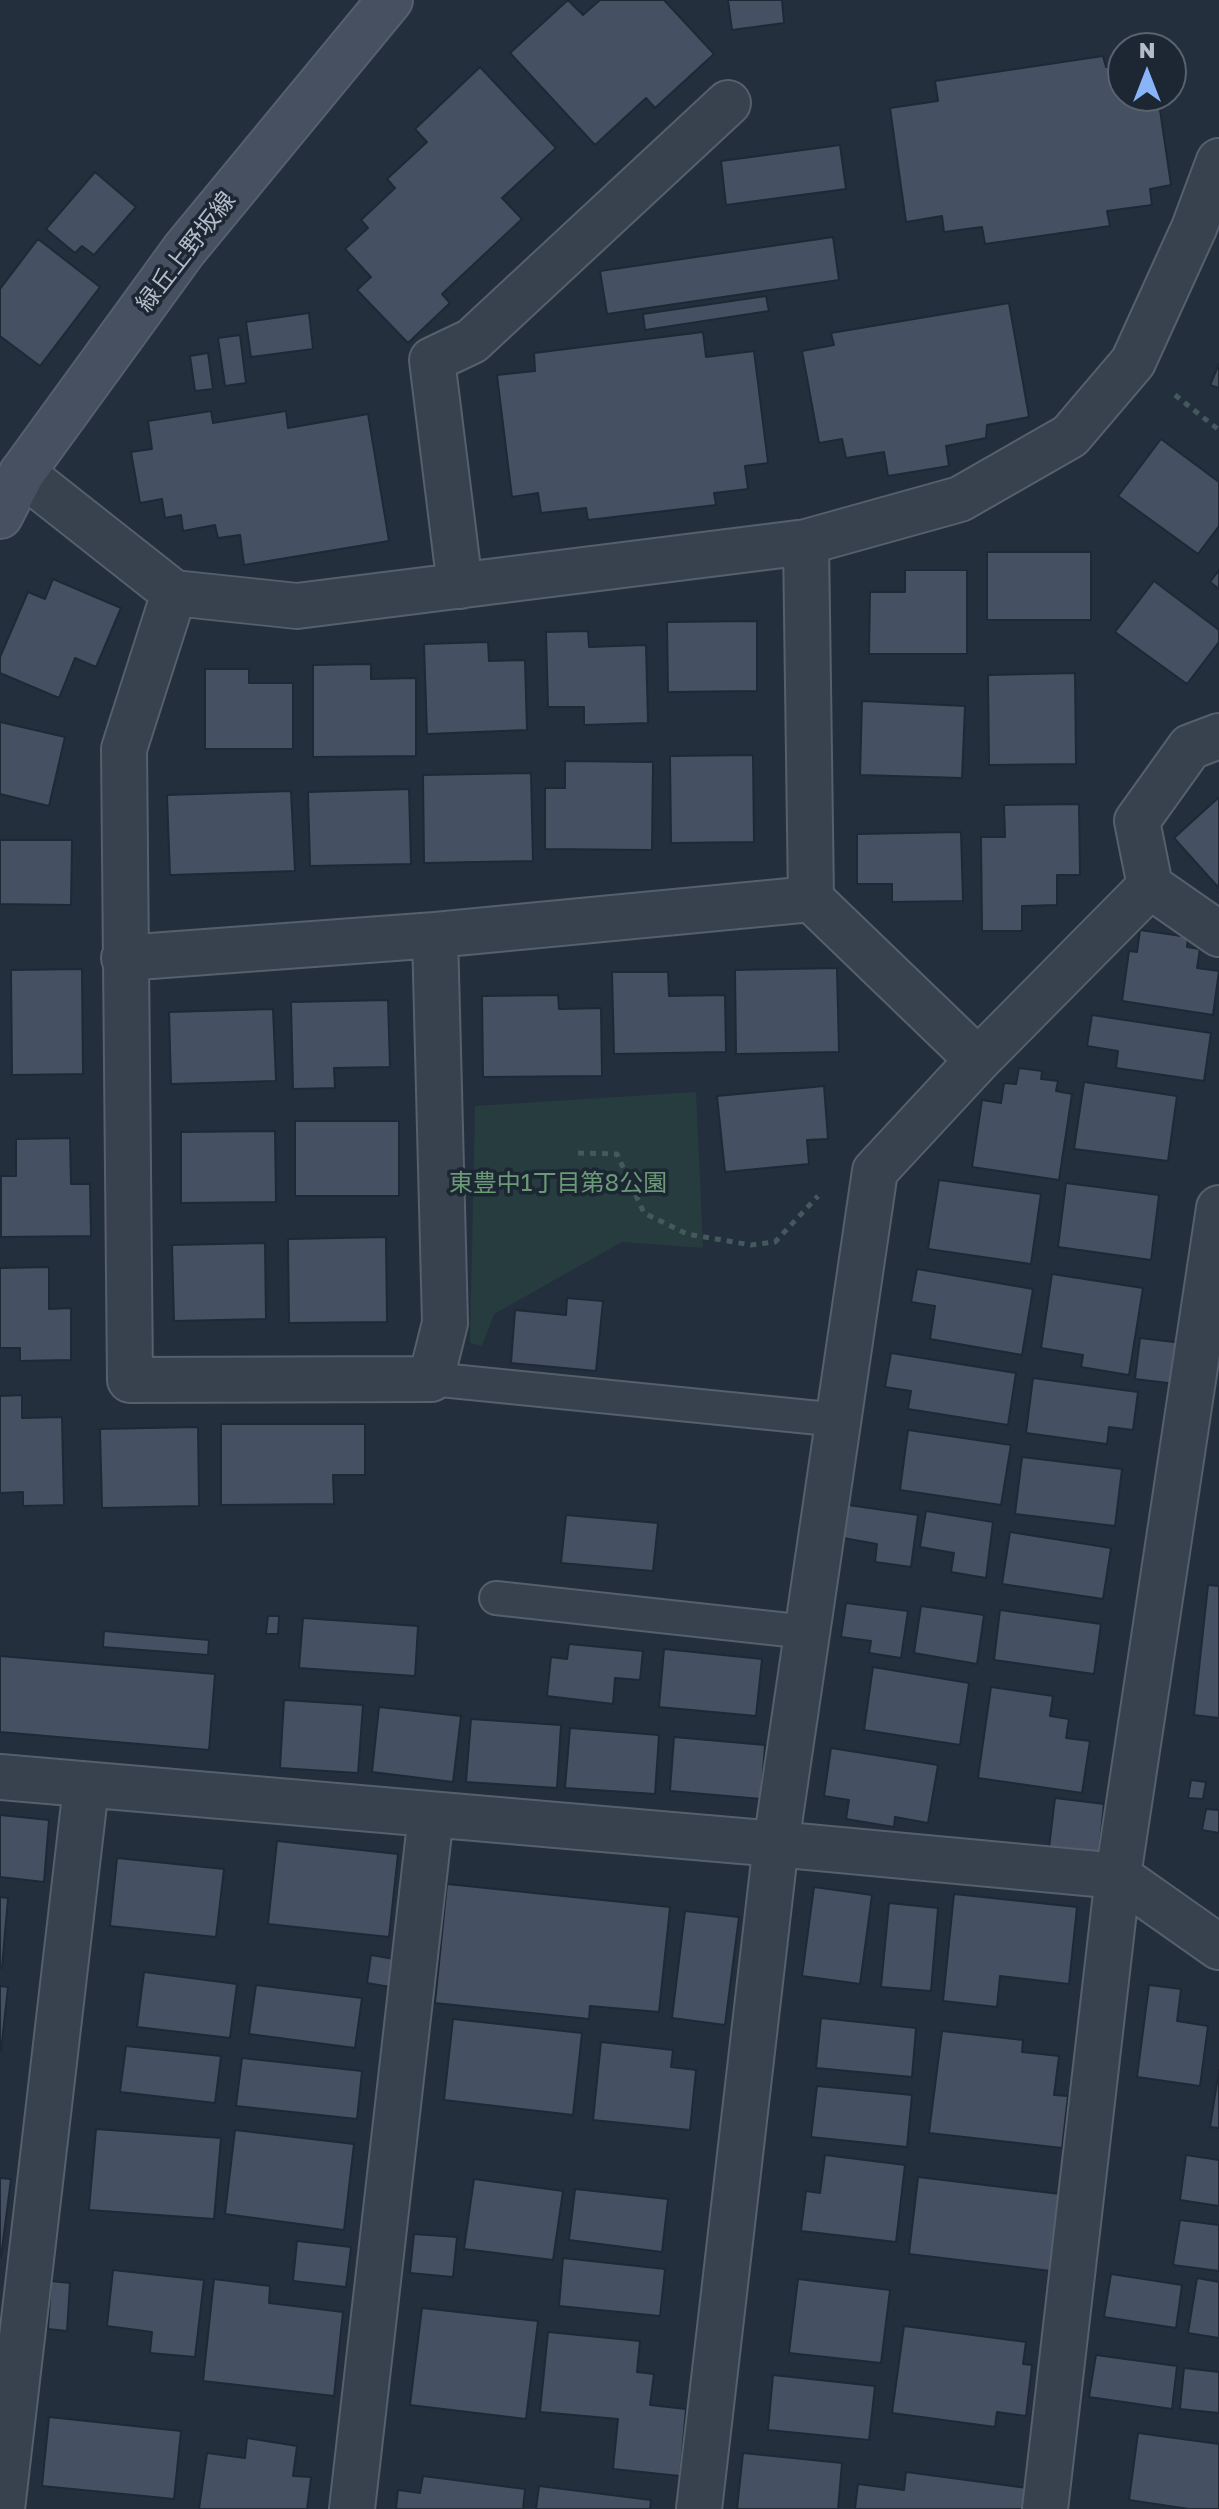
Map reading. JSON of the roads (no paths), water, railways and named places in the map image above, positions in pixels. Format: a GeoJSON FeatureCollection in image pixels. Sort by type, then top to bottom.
{"type":"FeatureCollection","features":[{"type":"Feature","properties":{"kind":"street","name":"緑丘上野坂線"},"geometry":{"type":"LineString","coordinates":[[0,516],[11,466],[390,0]]}},
{"type":"Feature","properties":{"kind":"street"},"geometry":{"type":"LineString","coordinates":[[460,586],[432,360],[472,341],[728,103]]}},
{"type":"Feature","properties":{"kind":"street"},"geometry":{"type":"LineString","coordinates":[[11,466],[174,593],[297,606],[806,542],[960,499],[1070,436],[1133,362],[1194,228],[1219,161]]}},
{"type":"Feature","properties":{"kind":"street"},"geometry":{"type":"LineString","coordinates":[[806,542],[811,899],[978,1060]]}},
{"type":"Feature","properties":{"kind":"street"},"geometry":{"type":"LineString","coordinates":[[174,593],[124,749],[130,1380],[431,1379],[445,1323],[435,935]]}},
{"type":"Feature","properties":{"kind":"street"},"geometry":{"type":"LineString","coordinates":[[1219,736],[1190,747],[1137,821],[1150,886],[1219,934]]}},
{"type":"Feature","properties":{"kind":"street"},"geometry":{"type":"LineString","coordinates":[[699,2509],[776,1844],[875,1171],[978,1060],[1150,886]]}},
{"type":"Feature","properties":{"kind":"street"},"geometry":{"type":"LineString","coordinates":[[124,958],[435,935],[811,899]]}},
{"type":"Feature","properties":{"kind":"street"},"geometry":{"type":"LineString","coordinates":[[1045,2509],[1118,1876],[1219,1208]]}},
{"type":"Feature","properties":{"kind":"street"},"geometry":{"type":"LineString","coordinates":[[0,1777],[1118,1876],[1219,1947]]}},
{"type":"Feature","properties":{"kind":"street"},"geometry":{"type":"LineString","coordinates":[[2,2509],[86,1787]]}},
{"type":"Feature","properties":{"kind":"street"},"geometry":{"type":"LineString","coordinates":[[352,2509],[431,1815]]}},
{"type":"Feature","properties":{"kind":"lane"},"geometry":{"type":"LineString","coordinates":[[431,1379],[839,1420]]}},
{"type":"Feature","properties":{"kind":"lane"},"geometry":{"type":"LineString","coordinates":[[496,1598],[807,1632]]}},
{"type":"Feature","properties":{"kind":"park label","name":"東豊中1丁目第8公園"},"geometry":{"type":"Point","coordinates":[558,1183]}}]}
